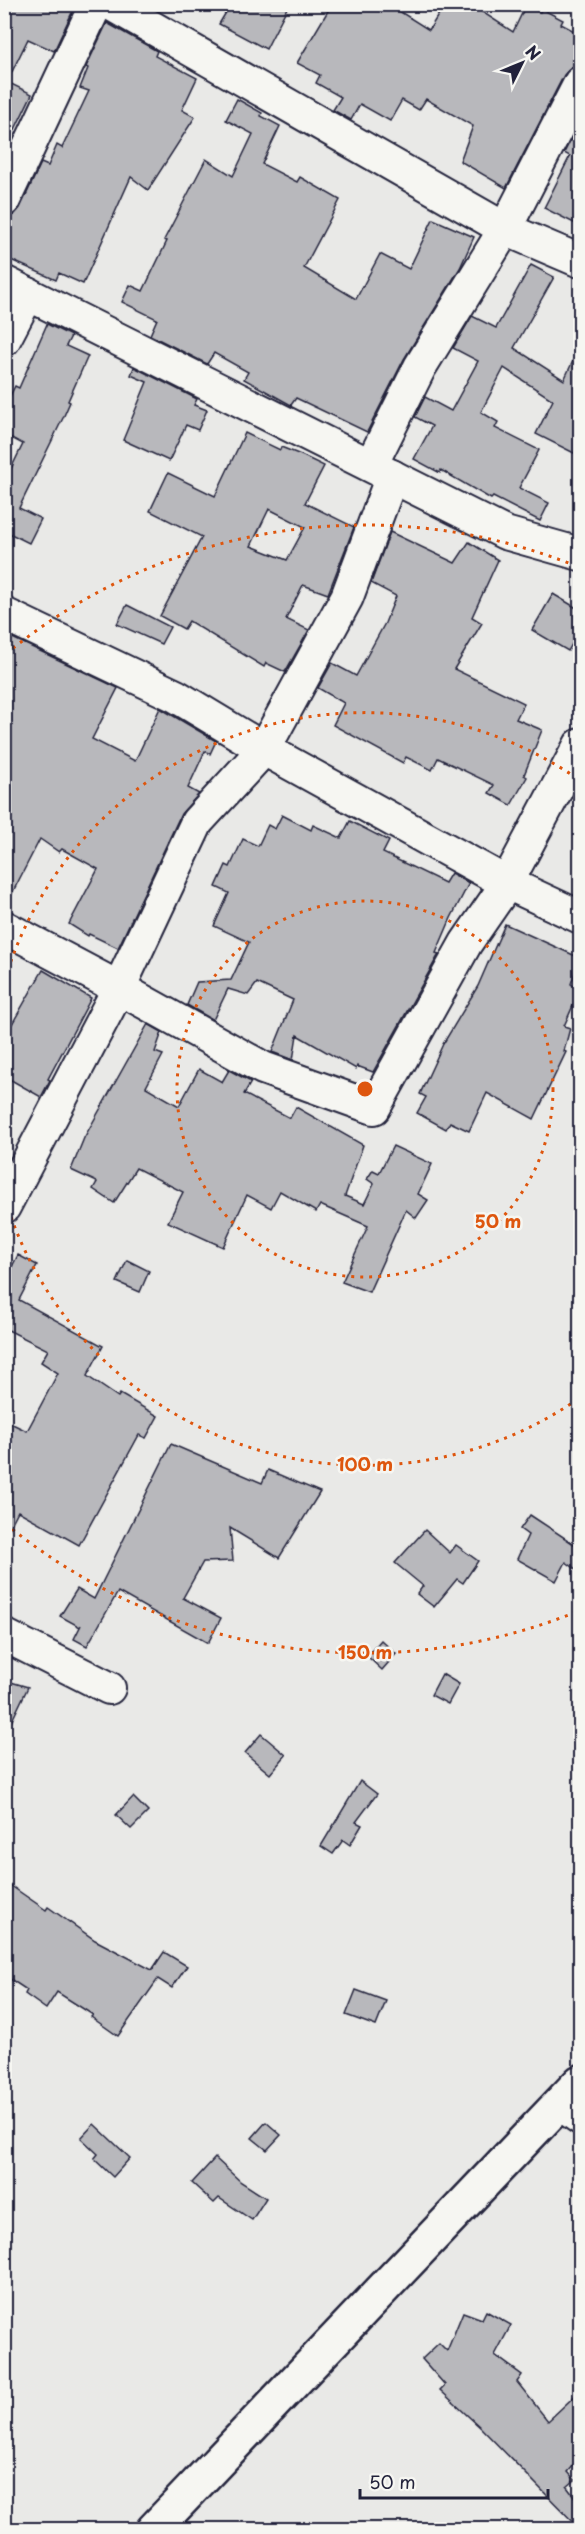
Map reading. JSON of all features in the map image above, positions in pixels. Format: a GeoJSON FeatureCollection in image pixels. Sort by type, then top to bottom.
{"type":"FeatureCollection","features":[{"type":"Feature","properties":{"kind":"highway"},"geometry":{"type":"LineString","coordinates":[[153,2529],[574,2101]]}},
{"type":"Feature","properties":{"kind":"street"},"geometry":{"type":"LineString","coordinates":[[4,200],[96,4]]}},
{"type":"Feature","properties":{"kind":"street"},"geometry":{"type":"LineString","coordinates":[[111,4],[505,229],[580,261]]}},
{"type":"Feature","properties":{"kind":"street"},"geometry":{"type":"LineString","coordinates":[[4,1207],[119,988],[197,822],[264,749],[347,597],[382,471],[420,367],[505,229],[580,83]]}},
{"type":"Feature","properties":{"kind":"street"},"geometry":{"type":"LineString","coordinates":[[4,340],[16,288],[505,533],[580,554]]}},
{"type":"Feature","properties":{"kind":"street"},"geometry":{"type":"LineString","coordinates":[[4,614],[176,696],[264,749],[507,883],[580,917]]}},
{"type":"Feature","properties":{"kind":"street"},"geometry":{"type":"LineString","coordinates":[[4,927],[263,1068],[374,1108],[466,943],[507,883],[580,746]]}},
{"type":"Feature","properties":{"kind":"street"},"geometry":{"type":"LineString","coordinates":[[4,1635],[109,1688]]}},
{"type":"Feature","properties":{"kind":"building"},"geometry":{"type":"Polygon","coordinates":[[[4,4],[76,4],[54,51],[28,39],[7,82],[32,94],[6,148],[8,149],[4,157],[4,4]]]}},
{"type":"Feature","properties":{"kind":"building"},"geometry":{"type":"Polygon","coordinates":[[[231,4],[289,4],[266,49],[219,24],[231,4]]]}},
{"type":"Feature","properties":{"kind":"building"},"geometry":{"type":"Polygon","coordinates":[[[332,4],[388,4],[429,30],[445,4],[470,4],[513,32],[526,5],[540,12],[542,9],[563,20],[561,24],[580,34],[580,65],[571,68],[564,75],[506,188],[460,161],[473,126],[426,99],[419,110],[402,100],[390,121],[360,104],[351,120],[333,110],[341,97],[316,83],[320,75],[297,63],[332,4]]]}},
{"type":"Feature","properties":{"kind":"building"},"geometry":{"type":"Polygon","coordinates":[[[107,23],[157,51],[155,56],[197,78],[182,110],[195,117],[148,190],[131,177],[83,284],[59,273],[56,280],[4,257],[4,218],[14,215],[20,208],[41,163],[48,166],[57,145],[62,148],[89,91],[80,88],[88,68],[86,67],[107,23]]]}},
{"type":"Feature","properties":{"kind":"building"},"geometry":{"type":"Polygon","coordinates":[[[237,99],[280,126],[262,164],[297,182],[300,177],[340,200],[304,268],[356,299],[380,254],[409,269],[433,219],[474,237],[460,268],[404,359],[367,432],[296,398],[291,405],[244,379],[248,372],[214,353],[207,364],[150,335],[157,319],[122,302],[130,285],[143,291],[167,241],[164,240],[206,159],[233,176],[253,134],[226,120],[237,99]]]}},
{"type":"Feature","properties":{"kind":"building"},"geometry":{"type":"Polygon","coordinates":[[[580,121],[580,226],[544,208],[570,156],[564,153],[580,121]]]}},
{"type":"Feature","properties":{"kind":"building"},"geometry":{"type":"Polygon","coordinates":[[[531,265],[554,277],[514,348],[564,380],[580,346],[580,456],[536,434],[553,400],[504,368],[481,412],[498,422],[495,428],[539,450],[519,488],[549,503],[540,521],[493,497],[491,499],[441,470],[440,473],[414,459],[432,426],[415,417],[425,397],[451,411],[478,361],[453,348],[472,316],[496,328],[531,265]]]}},
{"type":"Feature","properties":{"kind":"building"},"geometry":{"type":"Polygon","coordinates":[[[47,324],[71,336],[66,346],[88,356],[63,418],[19,508],[41,519],[29,543],[7,532],[4,537],[4,483],[23,444],[4,434],[4,408],[15,386],[19,388],[47,324]]]}},
{"type":"Feature","properties":{"kind":"building"},"geometry":{"type":"Polygon","coordinates":[[[134,367],[197,399],[194,405],[207,410],[198,430],[186,425],[169,461],[123,440],[147,382],[131,375],[134,367]]]}},
{"type":"Feature","properties":{"kind":"building"},"geometry":{"type":"Polygon","coordinates":[[[245,433],[280,450],[281,447],[324,466],[305,503],[354,527],[328,594],[303,585],[286,619],[309,630],[285,672],[266,663],[264,667],[189,621],[184,629],[160,616],[202,537],[150,511],[168,473],[215,496],[245,433]],[[269,509],[251,546],[287,560],[305,527],[269,509]]]}},
{"type":"Feature","properties":{"kind":"building"},"geometry":{"type":"Polygon","coordinates":[[[390,532],[455,563],[469,542],[498,560],[472,617],[482,623],[454,669],[524,703],[516,719],[542,730],[524,775],[527,777],[511,805],[489,793],[494,785],[438,758],[432,770],[406,757],[403,763],[333,725],[344,703],[318,688],[332,663],[356,676],[385,623],[396,596],[371,583],[390,532]]]}},
{"type":"Feature","properties":{"kind":"building"},"geometry":{"type":"Polygon","coordinates":[[[553,594],[580,610],[580,630],[568,651],[532,630],[553,594]]]}},
{"type":"Feature","properties":{"kind":"building"},"geometry":{"type":"Polygon","coordinates":[[[127,605],[170,627],[161,644],[117,624],[127,605]]]}},
{"type":"Feature","properties":{"kind":"building"},"geometry":{"type":"Polygon","coordinates":[[[4,634],[118,688],[92,739],[135,761],[160,708],[216,741],[210,754],[205,751],[188,788],[199,794],[181,814],[118,948],[89,934],[88,936],[69,924],[98,869],[62,849],[59,852],[40,839],[4,909],[4,634]]]}},
{"type":"Feature","properties":{"kind":"building"},"geometry":{"type":"Polygon","coordinates":[[[282,815],[311,830],[313,825],[341,838],[350,821],[389,841],[383,853],[445,883],[451,873],[469,883],[436,953],[439,954],[373,1072],[357,1066],[356,1069],[297,1035],[293,1060],[272,1052],[293,1000],[257,983],[248,995],[228,989],[213,1020],[187,1005],[197,982],[231,980],[249,942],[214,926],[229,893],[216,887],[226,865],[230,867],[243,839],[258,846],[268,825],[275,829],[282,815]]]}},
{"type":"Feature","properties":{"kind":"building"},"geometry":{"type":"Polygon","coordinates":[[[505,924],[580,958],[571,984],[580,990],[564,1026],[570,1028],[564,1051],[566,1052],[534,1119],[487,1093],[469,1131],[450,1122],[446,1129],[417,1113],[426,1097],[420,1094],[443,1044],[478,986],[505,924]]]}},
{"type":"Feature","properties":{"kind":"building"},"geometry":{"type":"Polygon","coordinates":[[[43,970],[91,998],[48,1079],[50,1080],[41,1097],[4,1076],[4,1020],[12,1024],[43,970]]]}},
{"type":"Feature","properties":{"kind":"building"},"geometry":{"type":"Polygon","coordinates":[[[148,1024],[162,1032],[155,1052],[163,1055],[146,1087],[179,1106],[199,1069],[222,1082],[229,1070],[251,1082],[244,1094],[290,1118],[296,1107],[363,1145],[345,1196],[364,1204],[374,1184],[367,1179],[373,1170],[379,1173],[393,1146],[432,1164],[418,1194],[428,1200],[416,1218],[406,1210],[369,1292],[342,1282],[368,1226],[320,1205],[316,1212],[280,1191],[271,1208],[247,1195],[223,1247],[168,1222],[183,1192],[136,1168],[114,1203],[93,1189],[97,1182],[71,1170],[84,1138],[148,1024]]]}},
{"type":"Feature","properties":{"kind":"building"},"geometry":{"type":"Polygon","coordinates":[[[18,1255],[37,1265],[19,1300],[103,1346],[87,1376],[118,1397],[120,1394],[158,1416],[146,1438],[139,1435],[79,1545],[18,1511],[4,1538],[4,1420],[27,1431],[58,1373],[41,1362],[48,1350],[4,1328],[4,1282],[18,1255]]]}},
{"type":"Feature","properties":{"kind":"building"},"geometry":{"type":"Polygon","coordinates":[[[127,1260],[149,1271],[140,1292],[117,1282],[127,1260]]]}},
{"type":"Feature","properties":{"kind":"building"},"geometry":{"type":"Polygon","coordinates":[[[171,1444],[262,1483],[268,1470],[320,1492],[279,1558],[230,1528],[233,1561],[203,1562],[183,1598],[221,1618],[208,1643],[118,1592],[87,1646],[74,1639],[80,1627],[60,1616],[77,1589],[94,1599],[171,1444]]]}},
{"type":"Feature","properties":{"kind":"building"},"geometry":{"type":"Polygon","coordinates":[[[530,1515],[580,1548],[580,1572],[566,1562],[556,1581],[517,1559],[528,1535],[520,1529],[530,1515]]]}},
{"type":"Feature","properties":{"kind":"building"},"geometry":{"type":"Polygon","coordinates":[[[425,1530],[450,1553],[456,1545],[478,1561],[463,1583],[457,1579],[434,1607],[417,1594],[423,1586],[395,1563],[425,1530]]]}},
{"type":"Feature","properties":{"kind":"building"},"geometry":{"type":"Polygon","coordinates":[[[381,1640],[396,1654],[382,1670],[367,1656],[381,1640]]]}},
{"type":"Feature","properties":{"kind":"building"},"geometry":{"type":"Polygon","coordinates":[[[442,1674],[459,1684],[448,1704],[431,1695],[442,1674]]]}},
{"type":"Feature","properties":{"kind":"building"},"geometry":{"type":"Polygon","coordinates":[[[4,1680],[28,1687],[4,1737],[4,1680]]]}},
{"type":"Feature","properties":{"kind":"building"},"geometry":{"type":"Polygon","coordinates":[[[261,1734],[286,1755],[270,1774],[245,1753],[261,1734]]]}},
{"type":"Feature","properties":{"kind":"building"},"geometry":{"type":"Polygon","coordinates":[[[360,1781],[377,1794],[356,1822],[362,1825],[350,1845],[343,1840],[333,1854],[321,1846],[360,1781]]]}},
{"type":"Feature","properties":{"kind":"building"},"geometry":{"type":"Polygon","coordinates":[[[133,1797],[148,1812],[131,1829],[116,1815],[133,1797]]]}},
{"type":"Feature","properties":{"kind":"building"},"geometry":{"type":"Polygon","coordinates":[[[4,1881],[46,1910],[48,1907],[95,1940],[152,1970],[164,1952],[187,1966],[172,1988],[158,1979],[118,2036],[91,2017],[93,2015],[57,1992],[46,2009],[25,1994],[27,1990],[4,1975],[4,1881]]]}},
{"type":"Feature","properties":{"kind":"building"},"geometry":{"type":"Polygon","coordinates":[[[356,1990],[386,2001],[376,2026],[346,2015],[356,1990]]]}},
{"type":"Feature","properties":{"kind":"building"},"geometry":{"type":"Polygon","coordinates":[[[266,2122],[281,2135],[267,2150],[252,2138],[266,2122]]]}},
{"type":"Feature","properties":{"kind":"building"},"geometry":{"type":"Polygon","coordinates":[[[94,2124],[130,2158],[113,2177],[94,2159],[98,2154],[81,2138],[94,2124]]]}},
{"type":"Feature","properties":{"kind":"building"},"geometry":{"type":"Polygon","coordinates":[[[215,2158],[241,2182],[266,2198],[252,2220],[219,2198],[214,2203],[192,2183],[215,2158]]]}},
{"type":"Feature","properties":{"kind":"building"},"geometry":{"type":"Polygon","coordinates":[[[486,2311],[511,2325],[495,2355],[522,2375],[517,2382],[548,2421],[580,2391],[580,2458],[568,2472],[575,2480],[567,2487],[580,2504],[580,2529],[481,2428],[440,2390],[445,2385],[422,2359],[439,2343],[447,2351],[463,2312],[482,2319],[486,2311]]]}}]}
